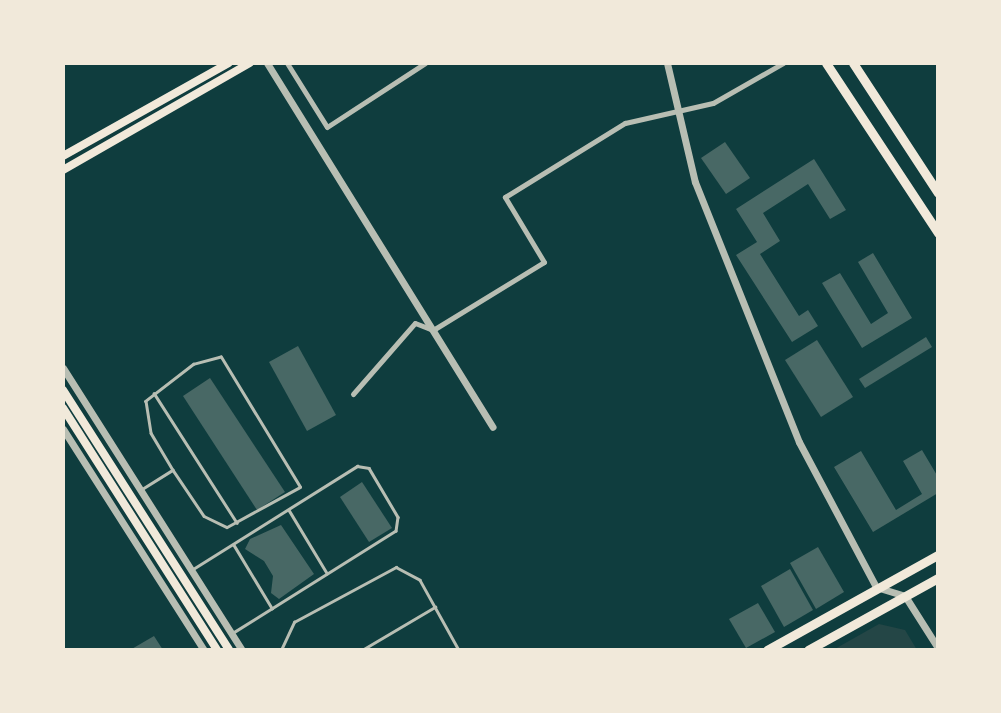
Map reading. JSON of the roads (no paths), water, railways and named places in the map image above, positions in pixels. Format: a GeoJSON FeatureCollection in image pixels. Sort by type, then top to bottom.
{"type":"FeatureCollection","features":[{"type":"Feature","properties":{"kind":"main road"},"geometry":{"type":"LineString","coordinates":[[63,156],[229,63]]}},
{"type":"Feature","properties":{"kind":"main road"},"geometry":{"type":"LineString","coordinates":[[63,170],[250,63]]}},
{"type":"Feature","properties":{"kind":"main road"},"geometry":{"type":"LineString","coordinates":[[826,63],[938,233]]}},
{"type":"Feature","properties":{"kind":"main road"},"geometry":{"type":"LineString","coordinates":[[853,63],[938,193]]}},
{"type":"Feature","properties":{"kind":"main road"},"geometry":{"type":"LineString","coordinates":[[63,390],[229,650]]}},
{"type":"Feature","properties":{"kind":"main road"},"geometry":{"type":"LineString","coordinates":[[63,408],[217,650]]}},
{"type":"Feature","properties":{"kind":"main road"},"geometry":{"type":"LineString","coordinates":[[766,650],[938,555]]}},
{"type":"Feature","properties":{"kind":"main road"},"geometry":{"type":"LineString","coordinates":[[808,650],[938,578]]}},
{"type":"Feature","properties":{"kind":"street"},"geometry":{"type":"LineString","coordinates":[[267,63],[493,427]]}},
{"type":"Feature","properties":{"kind":"street"},"geometry":{"type":"LineString","coordinates":[[287,63],[327,127],[421,64]]}},
{"type":"Feature","properties":{"kind":"street"},"geometry":{"type":"LineString","coordinates":[[667,63],[695,182],[799,442],[876,587],[905,596],[938,648]]}},
{"type":"Feature","properties":{"kind":"street"},"geometry":{"type":"LineString","coordinates":[[433,330],[544,262],[505,197],[625,123],[740,91],[783,63]]}},
{"type":"Feature","properties":{"kind":"street"},"geometry":{"type":"LineString","coordinates":[[353,394],[415,323],[433,330]]}},
{"type":"Feature","properties":{"kind":"street"},"geometry":{"type":"LineString","coordinates":[[63,368],[242,650]]}},
{"type":"Feature","properties":{"kind":"street"},"geometry":{"type":"LineString","coordinates":[[63,429],[204,650]]}},
{"type":"Feature","properties":{"kind":"lane"},"geometry":{"type":"LineString","coordinates":[[210,358],[229,364],[300,486],[237,523],[216,525],[204,516],[173,470],[147,422],[146,401],[154,392],[210,358]]}},
{"type":"Feature","properties":{"kind":"lane"},"geometry":{"type":"LineString","coordinates":[[154,392],[237,523]]}},
{"type":"Feature","properties":{"kind":"lane"},"geometry":{"type":"LineString","coordinates":[[192,569],[365,465],[393,507],[400,525],[396,531],[232,634]]}},
{"type":"Feature","properties":{"kind":"lane"},"geometry":{"type":"LineString","coordinates":[[142,489],[173,470]]}},
{"type":"Feature","properties":{"kind":"lane"},"geometry":{"type":"LineString","coordinates":[[289,510],[327,573]]}},
{"type":"Feature","properties":{"kind":"lane"},"geometry":{"type":"LineString","coordinates":[[234,545],[273,609]]}},
{"type":"Feature","properties":{"kind":"lane"},"geometry":{"type":"LineString","coordinates":[[281,650],[294,622],[383,570],[407,568],[435,607],[459,650]]}},
{"type":"Feature","properties":{"kind":"lane"},"geometry":{"type":"LineString","coordinates":[[362,650],[435,607]]}}]}
